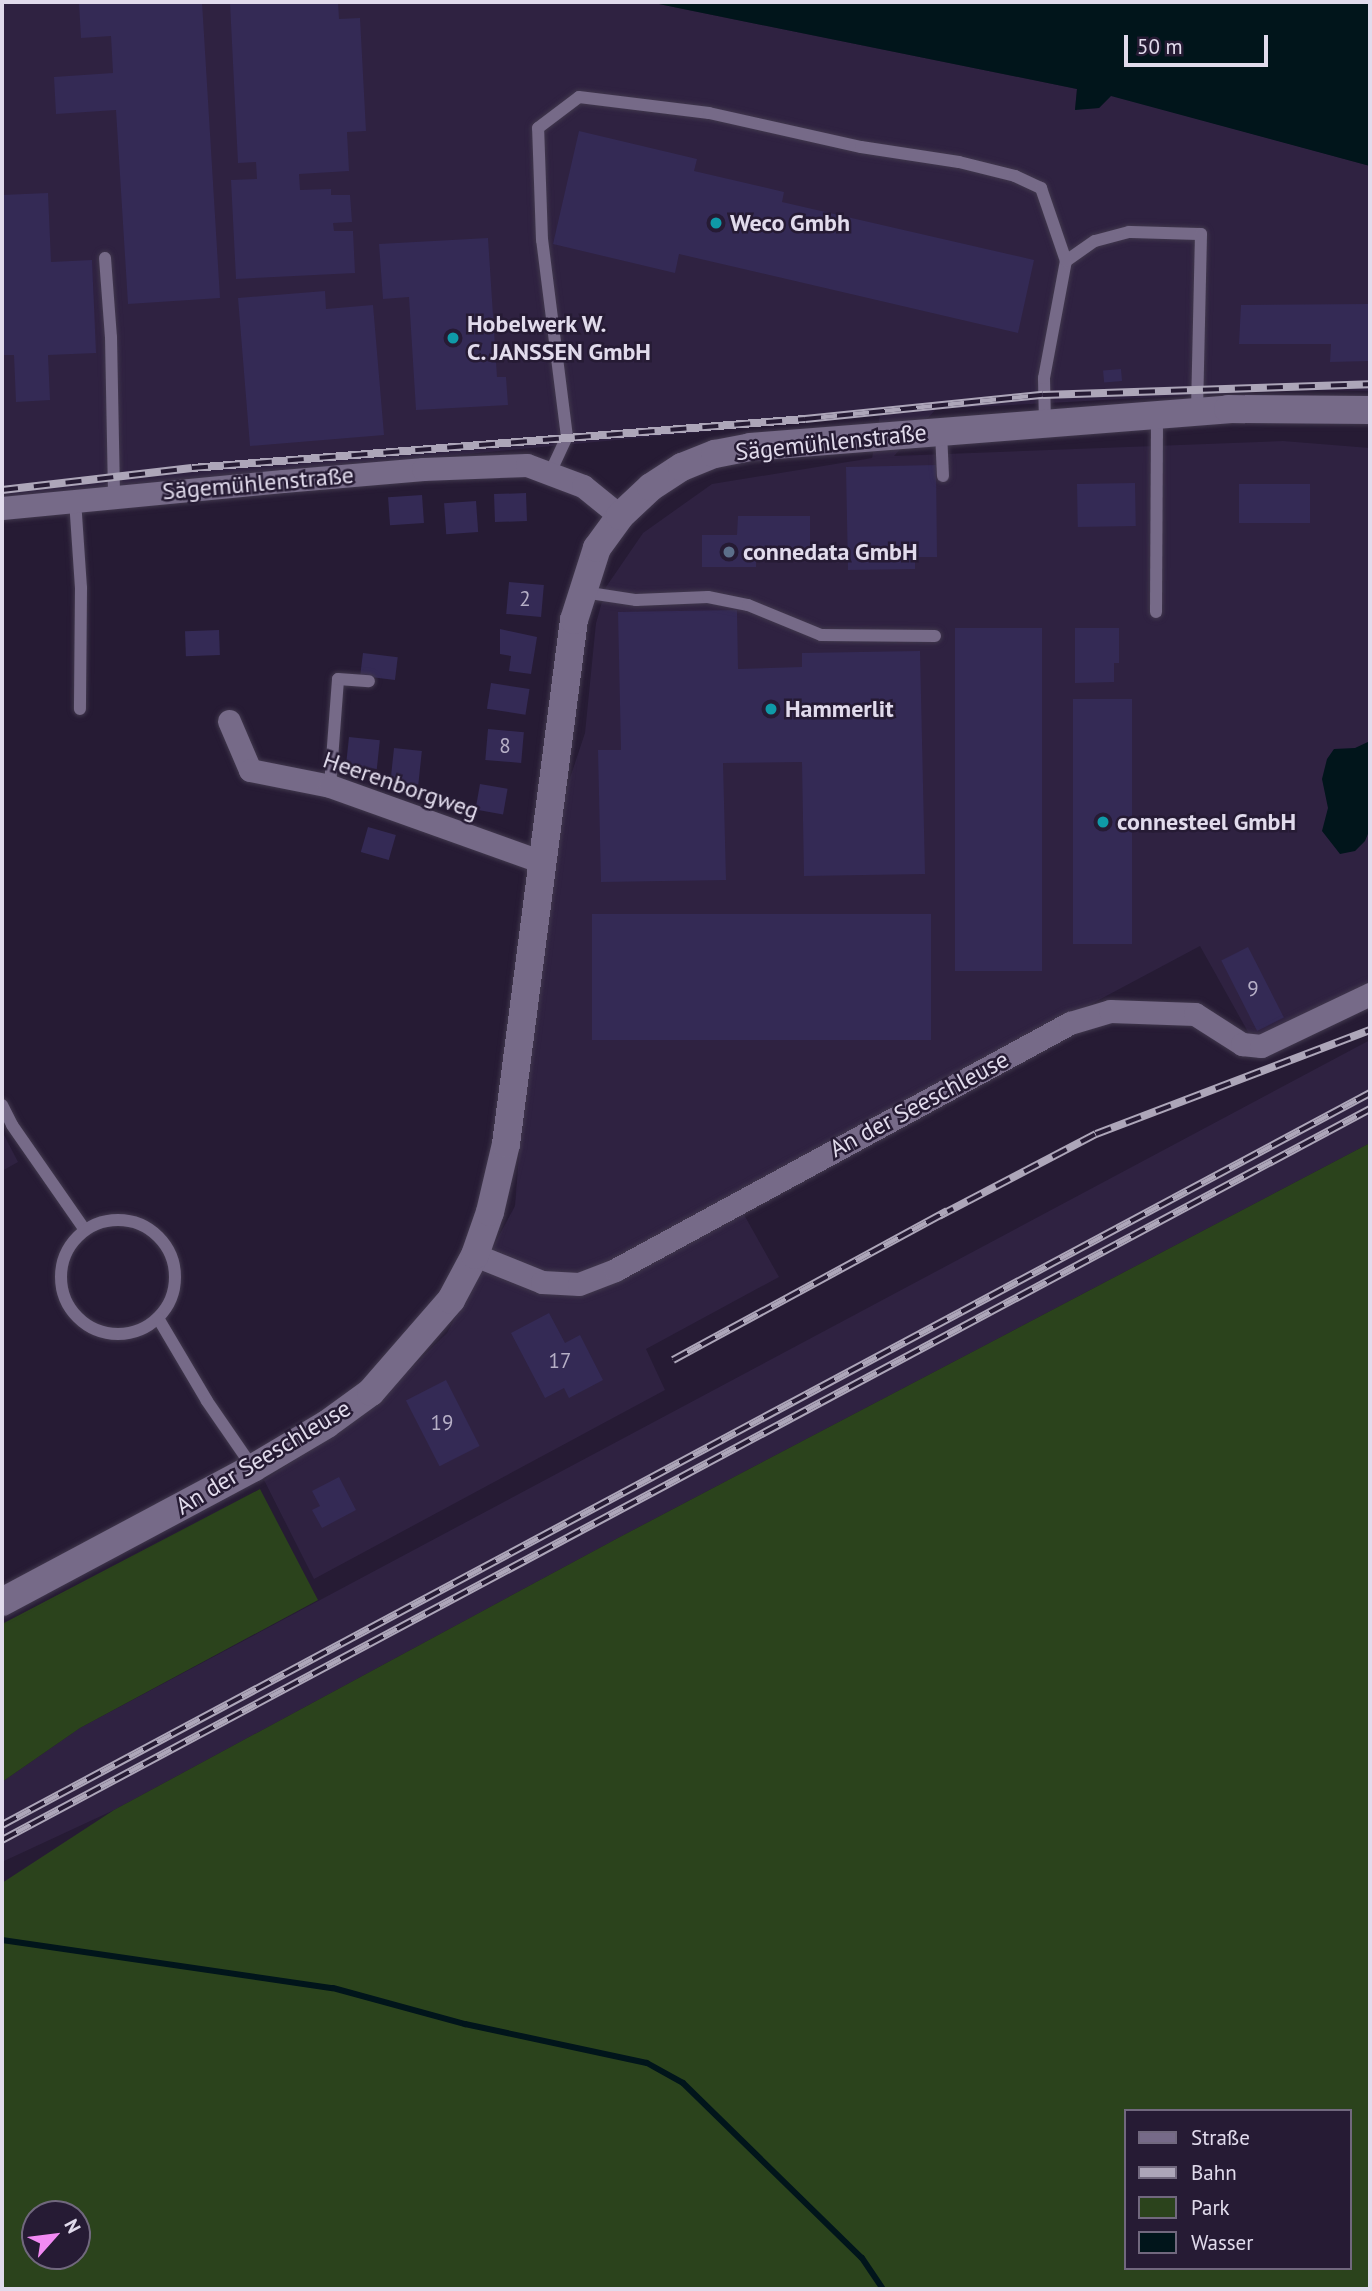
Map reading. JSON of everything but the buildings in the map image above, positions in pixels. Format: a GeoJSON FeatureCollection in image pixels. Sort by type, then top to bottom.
{"type":"FeatureCollection","features":[{"type":"Feature","properties":{"kind":"street","name":"Sägemühlenstraße"},"geometry":{"type":"LineString","coordinates":[[2,508],[423,469],[527,465],[583,486],[620,516],[651,487],[682,467],[715,454],[750,447],[1197,411],[1285,407],[1370,410]]}},
{"type":"Feature","properties":{"kind":"street","name":"An der Seeschleuse"},"geometry":{"type":"LineString","coordinates":[[2,1602],[253,1468],[327,1424],[371,1392],[451,1300],[475,1255],[490,1212],[506,1144],[574,620],[597,548],[620,516]]}},
{"type":"Feature","properties":{"kind":"street","name":"Heerenborgweg"},"geometry":{"type":"LineString","coordinates":[[229,721],[250,770],[330,786],[542,862]]}},
{"type":"Feature","properties":{"kind":"street","name":"An der Seeschleuse"},"geometry":{"type":"LineString","coordinates":[[475,1255],[542,1282],[579,1284],[615,1270],[1070,1023],[1110,1011],[1195,1014],[1242,1044],[1261,1046],[1370,994]]}},
{"type":"Feature","properties":{"kind":"lane"},"geometry":{"type":"LineString","coordinates":[[550,473],[567,437],[542,240],[538,128],[579,97],[709,113],[861,147],[959,162],[1015,176],[1041,188],[1066,261],[1044,378],[1045,423]]}},
{"type":"Feature","properties":{"kind":"lane"},"geometry":{"type":"LineString","coordinates":[[1066,261],[1095,241],[1129,232],[1201,234],[1197,411]]}},
{"type":"Feature","properties":{"kind":"lane"},"geometry":{"type":"LineString","coordinates":[[105,258],[111,337],[114,496]]}},
{"type":"Feature","properties":{"kind":"lane"},"geometry":{"type":"LineString","coordinates":[[1156,612],[1157,414]]}},
{"type":"Feature","properties":{"kind":"lane"},"geometry":{"type":"LineString","coordinates":[[940,431],[943,476]]}},
{"type":"Feature","properties":{"kind":"lane"},"geometry":{"type":"LineString","coordinates":[[75,500],[81,588],[80,709]]}},
{"type":"Feature","properties":{"kind":"lane"},"geometry":{"type":"LineString","coordinates":[[583,592],[636,600],[708,597],[748,605],[821,635],[935,636]]}},
{"type":"Feature","properties":{"kind":"lane"},"geometry":{"type":"LineString","coordinates":[[330,786],[338,679],[369,681]]}},
{"type":"Feature","properties":{"kind":"lane"},"geometry":{"type":"LineString","coordinates":[[2,1105],[7,1128],[85,1230]]}},
{"type":"Feature","properties":{"kind":"lane"},"geometry":{"type":"LineString","coordinates":[[116,1219],[140,1224],[162,1240],[174,1264],[175,1286],[169,1304],[158,1318],[142,1329],[125,1334],[103,1333],[84,1324],[66,1301],[60,1276],[66,1252],[85,1230],[116,1219]]}},
{"type":"Feature","properties":{"kind":"lane"},"geometry":{"type":"LineString","coordinates":[[158,1318],[206,1401],[253,1468]]}},
{"type":"Feature","properties":{"kind":"shaded area"},"geometry":{"type":"Polygon","coordinates":[[[2,2],[649,2],[1077,89],[1075,109],[1099,108],[1111,95],[1370,166],[1370,391],[1293,390],[936,409],[894,456],[1283,441],[1370,448],[1370,1005],[1262,1057],[1200,946],[733,1195],[779,1277],[646,1349],[665,1390],[314,1579],[264,1480],[362,1416],[447,1333],[515,1206],[542,862],[585,733],[596,623],[606,587],[643,533],[712,484],[872,458],[880,415],[2,498],[2,2]]]}},
{"type":"Feature","properties":{"kind":"shaded area"},"geometry":{"type":"Polygon","coordinates":[[[1370,1040],[1370,1143],[618,1538],[114,1810],[2,1862],[2,1782],[80,1728],[1370,1040]]]}},
{"type":"Feature","properties":{"kind":"shaded area"},"geometry":{"type":"Polygon","coordinates":[[[2,1131],[18,1162],[2,1171],[2,1131]]]}},
{"type":"Feature","properties":{"kind":"green space"},"geometry":{"type":"Polygon","coordinates":[[[1370,1143],[1370,2289],[2,2289],[2,1883],[114,1810],[618,1538],[1370,1143]]]}},
{"type":"Feature","properties":{"kind":"green space"},"geometry":{"type":"Polygon","coordinates":[[[260,1489],[318,1600],[80,1728],[2,1782],[2,1624],[260,1489]]]}},
{"type":"Feature","properties":{"kind":"water"},"geometry":{"type":"Polygon","coordinates":[[[649,2],[1370,2],[1370,166],[1111,96],[1099,108],[1075,110],[1077,89],[649,2]]]}},
{"type":"Feature","properties":{"kind":"water"},"geometry":{"type":"Polygon","coordinates":[[[1370,741],[1370,829],[1365,841],[1355,851],[1340,854],[1322,831],[1328,808],[1322,779],[1327,759],[1334,749],[1355,748],[1370,741]]]}},
{"type":"Feature","properties":{"kind":"waterway"},"geometry":{"type":"LineString","coordinates":[[2,1940],[333,1988],[465,2024],[647,2063],[683,2083],[862,2258],[883,2289]]}},
{"type":"Feature","properties":{"kind":"railway"},"geometry":{"type":"LineString","coordinates":[[2,490],[192,468],[805,419],[1043,395],[1370,384]]}},
{"type":"Feature","properties":{"kind":"railway"},"geometry":{"type":"LineString","coordinates":[[939,1216],[1096,1134],[1370,1030]]}},
{"type":"Feature","properties":{"kind":"railway"},"geometry":{"type":"LineString","coordinates":[[2,1825],[1370,1093]]}},
{"type":"Feature","properties":{"kind":"railway"},"geometry":{"type":"LineString","coordinates":[[2,1840],[1370,1109]]}},
{"type":"Feature","properties":{"kind":"railway"},"geometry":{"type":"LineString","coordinates":[[673,1360],[947,1211]]}},
{"type":"Feature","properties":{"kind":"place","name":"Weco Gmbh"},"geometry":{"type":"Point","coordinates":[716,223]}},
{"type":"Feature","properties":{"kind":"place","name":"Hobelwerk W. C. JANSSEN GmbH"},"geometry":{"type":"Point","coordinates":[453,338]}},
{"type":"Feature","properties":{"kind":"place","name":"connedata GmbH"},"geometry":{"type":"Point","coordinates":[729,552]}},
{"type":"Feature","properties":{"kind":"place","name":"Hammerlit"},"geometry":{"type":"Point","coordinates":[771,709]}},
{"type":"Feature","properties":{"kind":"place","name":"connesteel GmbH"},"geometry":{"type":"Point","coordinates":[1103,822]}}]}
